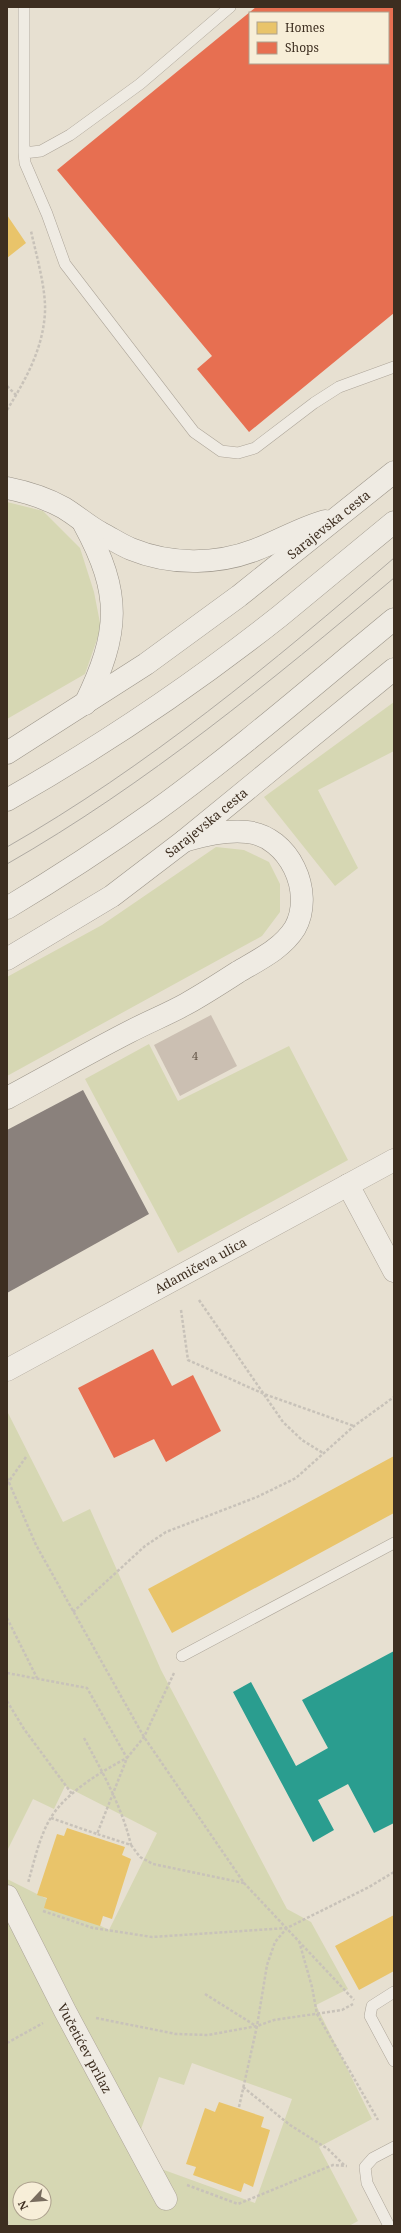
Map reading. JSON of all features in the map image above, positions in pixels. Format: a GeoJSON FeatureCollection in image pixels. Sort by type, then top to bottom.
{"type":"FeatureCollection","features":[{"type":"Feature","properties":{"kind":"main road","name":"Sarajevska cesta"},"geometry":{"type":"LineString","coordinates":[[7,753],[85,705],[146,664],[239,596],[340,517],[394,472]]}},
{"type":"Feature","properties":{"kind":"main road"},"geometry":{"type":"LineString","coordinates":[[7,488],[45,499],[64,508],[84,524],[130,549],[157,557],[183,561],[208,561],[255,550],[308,526],[340,517]]}},
{"type":"Feature","properties":{"kind":"main road"},"geometry":{"type":"LineString","coordinates":[[7,800],[100,744],[199,676],[279,616],[394,522]]}},
{"type":"Feature","properties":{"kind":"main road"},"geometry":{"type":"LineString","coordinates":[[84,524],[98,550],[107,574],[113,609],[110,643],[102,669],[85,705]]}},
{"type":"Feature","properties":{"kind":"main road"},"geometry":{"type":"LineString","coordinates":[[7,908],[88,857],[154,812],[236,748],[394,619]]}},
{"type":"Feature","properties":{"kind":"main road","name":"Sarajevska cesta"},"geometry":{"type":"LineString","coordinates":[[7,959],[112,896],[184,841],[394,669]]}},
{"type":"Feature","properties":{"kind":"main road"},"geometry":{"type":"LineString","coordinates":[[7,1098],[128,1032],[187,1004],[272,952],[286,939],[295,927],[300,911],[301,888],[298,877],[286,854],[271,840],[248,832],[211,833],[184,841]]}},
{"type":"Feature","properties":{"kind":"main road","name":"Adamičeva ulica"},"geometry":{"type":"LineString","coordinates":[[7,1370],[394,1160]]}},
{"type":"Feature","properties":{"kind":"main road"},"geometry":{"type":"LineString","coordinates":[[348,1185],[394,1271]]}},
{"type":"Feature","properties":{"kind":"main road","name":"Vučetićev prilaz"},"geometry":{"type":"LineString","coordinates":[[13,1902],[65,2011],[166,2199]]}},
{"type":"Feature","properties":{"kind":"lane"},"geometry":{"type":"LineString","coordinates":[[24,7],[25,163],[46,214],[64,264],[194,432],[221,451],[238,454],[255,448],[314,403],[339,387],[394,367]]}},
{"type":"Feature","properties":{"kind":"lane"},"geometry":{"type":"LineString","coordinates":[[24,153],[41,151],[70,135],[140,84],[230,7]]}},
{"type":"Feature","properties":{"kind":"lane"},"geometry":{"type":"LineString","coordinates":[[182,1656],[394,1543]]}},
{"type":"Feature","properties":{"kind":"lane"},"geometry":{"type":"LineString","coordinates":[[394,1992],[372,2006],[370,2016],[394,2061]]}},
{"type":"Feature","properties":{"kind":"lane"},"geometry":{"type":"LineString","coordinates":[[388,2226],[367,2183],[364,2167],[373,2158],[394,2147]]}},
{"type":"Feature","properties":{"kind":"path"},"geometry":{"type":"LineString","coordinates":[[7,410],[17,396],[28,375],[40,344],[45,311],[42,284],[30,227]]}},
{"type":"Feature","properties":{"kind":"path"},"geometry":{"type":"LineString","coordinates":[[7,386],[17,396]]}},
{"type":"Feature","properties":{"kind":"path"},"geometry":{"type":"LineString","coordinates":[[199,1300],[283,1422],[302,1440],[323,1453]]}},
{"type":"Feature","properties":{"kind":"path"},"geometry":{"type":"LineString","coordinates":[[181,1310],[188,1360],[264,1394],[354,1426]]}},
{"type":"Feature","properties":{"kind":"path"},"geometry":{"type":"LineString","coordinates":[[73,1612],[145,1546],[166,1532],[257,1497],[296,1478],[354,1426],[394,1397]]}},
{"type":"Feature","properties":{"kind":"path"},"geometry":{"type":"LineString","coordinates":[[8,1483],[26,1457]]}},
{"type":"Feature","properties":{"kind":"path"},"geometry":{"type":"LineString","coordinates":[[7,1478],[36,1545],[144,1737],[244,1883],[356,2003],[342,2010],[274,2020],[257,2026],[208,2035],[176,2034],[136,2027],[65,2011],[7,2043]]}},
{"type":"Feature","properties":{"kind":"path"},"geometry":{"type":"LineString","coordinates":[[7,1618],[37,1679]]}},
{"type":"Feature","properties":{"kind":"path"},"geometry":{"type":"LineString","coordinates":[[97,1834],[127,1758],[144,1737],[182,1656]]}},
{"type":"Feature","properties":{"kind":"path"},"geometry":{"type":"LineString","coordinates":[[7,1673],[87,1688],[127,1758]]}},
{"type":"Feature","properties":{"kind":"path"},"geometry":{"type":"LineString","coordinates":[[7,1701],[24,1729],[72,1794]]}},
{"type":"Feature","properties":{"kind":"path"},"geometry":{"type":"LineString","coordinates":[[84,1738],[113,1794],[127,1826],[131,1845],[140,1857],[153,1864],[244,1883]]}},
{"type":"Feature","properties":{"kind":"path"},"geometry":{"type":"LineString","coordinates":[[127,1758],[90,1779],[72,1794],[51,1818],[13,1902],[93,1928],[152,1937],[287,1928],[369,1887],[394,1872]]}},
{"type":"Feature","properties":{"kind":"path"},"geometry":{"type":"LineString","coordinates":[[51,1818],[131,1845]]}},
{"type":"Feature","properties":{"kind":"path"},"geometry":{"type":"LineString","coordinates":[[239,2107],[257,2026],[267,1965],[275,1942],[287,1928]]}},
{"type":"Feature","properties":{"kind":"path"},"geometry":{"type":"LineString","coordinates":[[299,1941],[312,1987],[317,2014],[378,2120]]}},
{"type":"Feature","properties":{"kind":"path"},"geometry":{"type":"LineString","coordinates":[[205,1994],[257,2026]]}},
{"type":"Feature","properties":{"kind":"path"},"geometry":{"type":"LineString","coordinates":[[243,2087],[290,2126],[328,2149],[344,2166]]}},
{"type":"Feature","properties":{"kind":"path"},"geometry":{"type":"LineString","coordinates":[[186,2184],[238,2204],[333,2165],[364,2167]]}},
{"type":"Feature","properties":{"kind":"path"},"geometry":{"type":"LineString","coordinates":[[7,2221],[8,2226]]}},
{"type":"Feature","properties":{"kind":"green space"},"geometry":{"type":"Polygon","coordinates":[[[7,502],[43,511],[80,548],[94,592],[101,628],[85,674],[7,719],[7,502]]]}},
{"type":"Feature","properties":{"kind":"green space"},"geometry":{"type":"Polygon","coordinates":[[[394,702],[394,751],[318,790],[358,868],[335,886],[264,797],[394,702]]]}},
{"type":"Feature","properties":{"kind":"green space"},"geometry":{"type":"Polygon","coordinates":[[[216,847],[244,850],[269,862],[280,884],[280,912],[262,936],[7,1076],[7,977],[102,925],[216,847]]]}},
{"type":"Feature","properties":{"kind":"green space"},"geometry":{"type":"Polygon","coordinates":[[[149,1044],[178,1101],[289,1046],[348,1160],[178,1253],[85,1079],[149,1044]]]}},
{"type":"Feature","properties":{"kind":"green space"},"geometry":{"type":"Polygon","coordinates":[[[7,1411],[63,1522],[90,1509],[161,1670],[287,1909],[311,1922],[348,1989],[316,2005],[372,2119],[319,2147],[358,2221],[349,2226],[7,2226],[7,1879],[109,1930],[157,1833],[65,1786],[54,1809],[33,1799],[7,1851],[7,1411]],[[192,2063],[184,2085],[159,2077],[131,2158],[255,2203],[292,2099],[192,2063]]]}},
{"type":"Feature","properties":{"kind":"building: Homes"},"geometry":{"type":"Polygon","coordinates":[[[7,215],[26,243],[7,258],[7,215]]]}},
{"type":"Feature","properties":{"kind":"building: Homes"},"geometry":{"type":"Polygon","coordinates":[[[394,1456],[394,1513],[172,1633],[148,1589],[394,1456]]]}},
{"type":"Feature","properties":{"kind":"building: Homes"},"geometry":{"type":"Polygon","coordinates":[[[67,1828],[125,1847],[122,1855],[131,1859],[112,1919],[103,1916],[100,1926],[44,1908],[47,1898],[37,1895],[57,1834],[64,1836],[67,1828]]]}},
{"type":"Feature","properties":{"kind":"building: Homes"},"geometry":{"type":"Polygon","coordinates":[[[394,1915],[394,1971],[359,1990],[335,1946],[394,1915]]]}},
{"type":"Feature","properties":{"kind":"building: Homes"},"geometry":{"type":"Polygon","coordinates":[[[219,2102],[264,2117],[261,2127],[270,2130],[253,2187],[244,2183],[241,2192],[193,2175],[196,2167],[186,2164],[205,2108],[215,2112],[219,2102]]]}},
{"type":"Feature","properties":{"kind":"building: Shops"},"geometry":{"type":"Polygon","coordinates":[[[256,7],[394,7],[394,313],[249,432],[197,369],[212,356],[57,170],[249,13],[249,64],[389,64],[389,12],[250,12],[256,7]]]}},
{"type":"Feature","properties":{"kind":"building: Shops"},"geometry":{"type":"Polygon","coordinates":[[[153,1349],[172,1386],[193,1375],[221,1431],[166,1462],[154,1439],[114,1458],[78,1388],[153,1349]]]}},
{"type":"Feature","properties":{"kind":"building: Schools"},"geometry":{"type":"Polygon","coordinates":[[[394,1651],[394,1823],[374,1833],[348,1784],[318,1800],[334,1830],[313,1842],[233,1692],[251,1682],[296,1766],[328,1748],[302,1700],[394,1651]]]}},
{"type":"Feature","properties":{"kind":"building: Industry"},"geometry":{"type":"Polygon","coordinates":[[[83,1090],[149,1214],[7,1293],[7,1130],[83,1090]]]}},
{"type":"Feature","properties":{"kind":"building: Other"},"geometry":{"type":"Polygon","coordinates":[[[211,1015],[237,1066],[180,1096],[154,1045],[211,1015]]]}},
{"type":"Feature","properties":{"kind":"tram line"},"geometry":{"type":"LineString","coordinates":[[7,847],[59,816],[159,748],[255,674],[394,558]]}},
{"type":"Feature","properties":{"kind":"tram line"},"geometry":{"type":"LineString","coordinates":[[7,864],[59,833],[159,766],[254,693],[394,578]]}}]}
